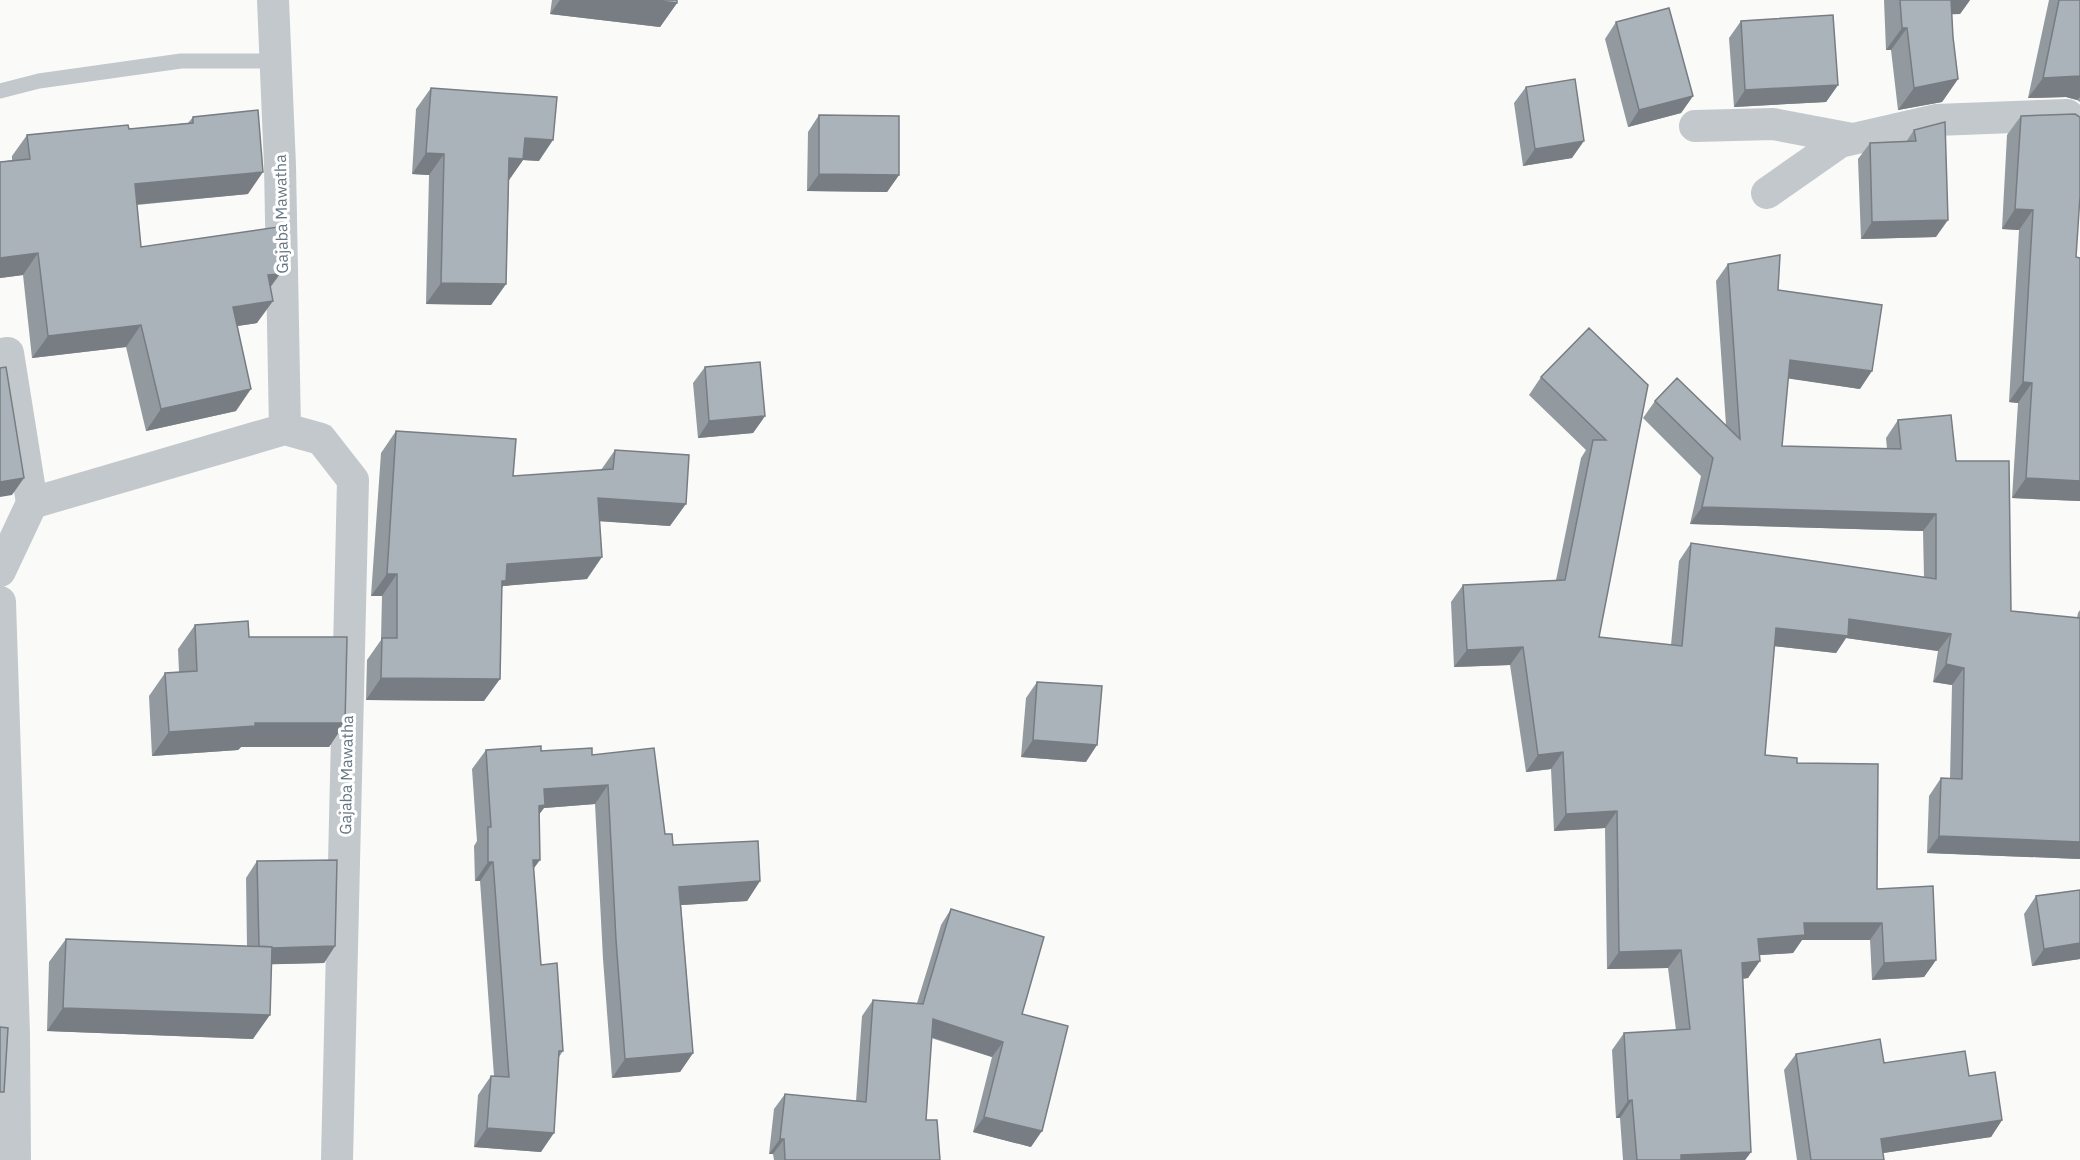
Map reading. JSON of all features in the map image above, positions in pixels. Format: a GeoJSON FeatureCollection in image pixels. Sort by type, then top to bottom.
{"type":"FeatureCollection","features":[{"type":"Feature","properties":{"kind":"street","name":"Gajaba Mawatha"},"geometry":{"type":"LineString","coordinates":[[273,0],[280,166],[285,429],[321,439],[353,480],[337,1160]]}},
{"type":"Feature","properties":{"kind":"street"},"geometry":{"type":"LineString","coordinates":[[1767,193],[1840,142],[1936,120],[2067,115],[2080,125]]}},
{"type":"Feature","properties":{"kind":"street"},"geometry":{"type":"LineString","coordinates":[[1695,126],[1773,124],[1852,139]]}},
{"type":"Feature","properties":{"kind":"street"},"geometry":{"type":"LineString","coordinates":[[0,354],[8,353],[32,503],[0,571]]}},
{"type":"Feature","properties":{"kind":"street"},"geometry":{"type":"LineString","coordinates":[[32,503],[285,429]]}},
{"type":"Feature","properties":{"kind":"street"},"geometry":{"type":"LineString","coordinates":[[0,602],[14,1034],[15,1160]]}},
{"type":"Feature","properties":{"kind":"lane"},"geometry":{"type":"LineString","coordinates":[[0,91],[39,81],[181,61],[276,61]]}},
{"type":"Feature","properties":{"kind":"building"},"geometry":{"type":"Polygon","coordinates":[[[649,0],[677,0],[677,3],[649,0]]]}},
{"type":"Feature","properties":{"kind":"building"},"geometry":{"type":"Polygon","coordinates":[[[1900,0],[1951,0],[1958,79],[1914,88],[1907,28],[1902,28],[1900,0]]]}},
{"type":"Feature","properties":{"kind":"building"},"geometry":{"type":"Polygon","coordinates":[[[2059,0],[2080,0],[2080,76],[2043,78],[2059,0]]]}},
{"type":"Feature","properties":{"kind":"building"},"geometry":{"type":"Polygon","coordinates":[[[1669,8],[1693,96],[1639,110],[1616,22],[1669,8]]]}},
{"type":"Feature","properties":{"kind":"building"},"geometry":{"type":"Polygon","coordinates":[[[1833,15],[1838,85],[1745,90],[1741,21],[1833,15]]]}},
{"type":"Feature","properties":{"kind":"building"},"geometry":{"type":"Polygon","coordinates":[[[1575,79],[1584,141],[1535,149],[1526,87],[1575,79]]]}},
{"type":"Feature","properties":{"kind":"building"},"geometry":{"type":"Polygon","coordinates":[[[431,88],[557,97],[553,140],[525,138],[523,159],[509,158],[506,284],[441,283],[444,154],[426,153],[431,88]]]}},
{"type":"Feature","properties":{"kind":"building"},"geometry":{"type":"Polygon","coordinates":[[[258,110],[263,172],[135,184],[141,247],[278,227],[280,274],[268,275],[273,301],[233,307],[251,389],[161,409],[141,325],[48,336],[38,253],[0,258],[0,162],[30,159],[27,135],[128,125],[129,129],[193,123],[193,117],[258,110]]]}},
{"type":"Feature","properties":{"kind":"building"},"geometry":{"type":"Polygon","coordinates":[[[2075,114],[2080,117],[2080,196],[2076,257],[2080,258],[2080,481],[2026,478],[2032,383],[2023,382],[2033,210],[2015,209],[2021,116],[2075,114]]]}},
{"type":"Feature","properties":{"kind":"building"},"geometry":{"type":"Polygon","coordinates":[[[819,115],[899,116],[899,175],[819,174],[819,115]]]}},
{"type":"Feature","properties":{"kind":"building"},"geometry":{"type":"Polygon","coordinates":[[[1945,122],[1948,220],[1872,222],[1870,143],[1916,141],[1914,130],[1945,122]]]}},
{"type":"Feature","properties":{"kind":"building"},"geometry":{"type":"Polygon","coordinates":[[[1780,255],[1778,290],[1882,305],[1872,371],[1790,360],[1782,446],[1901,449],[1898,420],[1951,415],[1956,461],[2009,461],[2011,611],[2080,618],[2080,842],[1939,836],[1941,778],[1962,779],[1964,668],[1946,664],[1951,634],[1849,619],[1848,636],[1776,628],[1765,755],[1797,758],[1797,763],[1878,764],[1877,889],[1933,886],[1936,960],[1884,963],[1882,923],[1804,923],[1805,935],[1758,939],[1760,961],[1742,963],[1751,1152],[1681,1155],[1681,1160],[1637,1160],[1632,1100],[1628,1101],[1624,1033],[1690,1029],[1681,950],[1619,952],[1617,811],[1566,814],[1563,752],[1538,755],[1523,647],[1467,650],[1463,585],[1565,580],[1593,440],[1606,440],[1541,377],[1589,328],[1648,385],[1599,637],[1682,646],[1691,543],[1936,579],[1936,514],[1702,507],[1713,458],[1655,401],[1677,378],[1740,439],[1728,264],[1780,255]]]}},
{"type":"Feature","properties":{"kind":"building"},"geometry":{"type":"Polygon","coordinates":[[[760,362],[765,416],[709,421],[705,367],[760,362]]]}},
{"type":"Feature","properties":{"kind":"building"},"geometry":{"type":"Polygon","coordinates":[[[6,367],[24,478],[0,482],[0,368],[6,367]]]}},
{"type":"Feature","properties":{"kind":"building"},"geometry":{"type":"Polygon","coordinates":[[[396,431],[516,439],[513,476],[613,469],[615,450],[689,455],[686,504],[598,498],[602,557],[507,564],[506,581],[502,581],[500,679],[381,678],[382,638],[397,638],[397,574],[387,574],[396,431]]]}},
{"type":"Feature","properties":{"kind":"building"},"geometry":{"type":"Polygon","coordinates":[[[248,621],[249,637],[347,637],[345,723],[255,723],[255,726],[169,732],[165,673],[197,671],[195,625],[248,621]]]}},
{"type":"Feature","properties":{"kind":"building"},"geometry":{"type":"Polygon","coordinates":[[[1037,682],[1102,686],[1097,745],[1033,740],[1037,682]]]}},
{"type":"Feature","properties":{"kind":"building"},"geometry":{"type":"Polygon","coordinates":[[[541,746],[541,751],[592,748],[592,755],[654,748],[665,834],[672,834],[673,845],[758,841],[760,881],[679,887],[693,1053],[625,1059],[608,785],[544,789],[545,805],[539,806],[540,860],[533,860],[541,965],[557,963],[563,1051],[559,1051],[554,1133],[487,1128],[491,1076],[509,1077],[493,862],[488,862],[488,827],[491,827],[486,750],[541,746]]]}},
{"type":"Feature","properties":{"kind":"building"},"geometry":{"type":"Polygon","coordinates":[[[337,860],[335,946],[272,948],[259,946],[257,861],[337,860]]]}},
{"type":"Feature","properties":{"kind":"building"},"geometry":{"type":"Polygon","coordinates":[[[2080,890],[2080,943],[2044,949],[2036,896],[2080,890]]]}},
{"type":"Feature","properties":{"kind":"building"},"geometry":{"type":"Polygon","coordinates":[[[951,909],[1044,937],[1022,1014],[1068,1026],[1042,1131],[984,1117],[1003,1042],[933,1019],[926,1120],[937,1120],[940,1160],[785,1160],[784,1139],[780,1139],[785,1094],[866,1102],[873,1000],[923,1004],[951,909]]]}},
{"type":"Feature","properties":{"kind":"building"},"geometry":{"type":"Polygon","coordinates":[[[66,939],[272,947],[270,1015],[63,1008],[66,939]]]}},
{"type":"Feature","properties":{"kind":"building"},"geometry":{"type":"Polygon","coordinates":[[[0,1027],[8,1028],[4,1092],[0,1092],[0,1027]]]}},
{"type":"Feature","properties":{"kind":"building"},"geometry":{"type":"Polygon","coordinates":[[[1880,1039],[1884,1063],[1965,1051],[1969,1076],[1995,1072],[2002,1120],[1881,1139],[1884,1160],[1811,1160],[1796,1054],[1880,1039]]]}}]}
